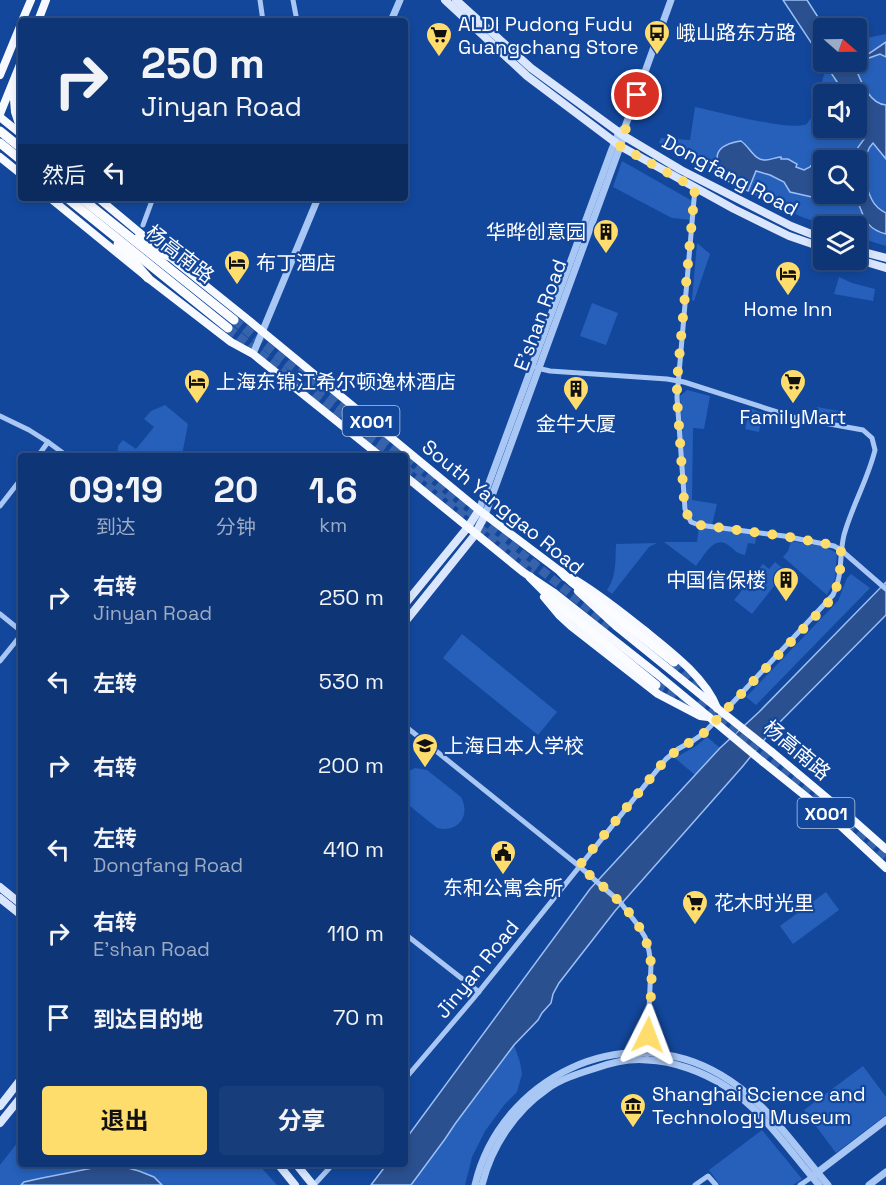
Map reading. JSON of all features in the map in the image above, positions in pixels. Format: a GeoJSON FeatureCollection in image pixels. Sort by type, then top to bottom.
{"type":"FeatureCollection","features":[{"type":"Feature","properties":{"kind":"highway"},"geometry":{"type":"LineString","coordinates":[[0,131],[18,146]]}},
{"type":"Feature","properties":{"kind":"highway"},"geometry":{"type":"LineString","coordinates":[[0,143],[18,158]]}},
{"type":"Feature","properties":{"kind":"highway"},"geometry":{"type":"LineString","coordinates":[[72,201],[168,256]]}},
{"type":"Feature","properties":{"kind":"highway"},"geometry":{"type":"LineString","coordinates":[[84,201],[148,278]]}},
{"type":"Feature","properties":{"kind":"highway","name":"杨高南路"},"geometry":{"type":"LineString","coordinates":[[100,219],[231,324]]}},
{"type":"Feature","properties":{"kind":"highway"},"geometry":{"type":"LineString","coordinates":[[561,572],[674,662]]}},
{"type":"Feature","properties":{"kind":"highway"},"geometry":{"type":"LineString","coordinates":[[530,577],[556,603],[656,685]]}},
{"type":"Feature","properties":{"kind":"main road"},"geometry":{"type":"LineString","coordinates":[[24,18],[31,0]]}},
{"type":"Feature","properties":{"kind":"main road"},"geometry":{"type":"LineString","coordinates":[[39,18],[46,0]]}},
{"type":"Feature","properties":{"kind":"main road","name":"Dongfang Road"},"geometry":{"type":"LineString","coordinates":[[445,0],[527,76],[617,145],[789,236],[813,244]]}},
{"type":"Feature","properties":{"kind":"main road","name":"Dongfang Road"},"geometry":{"type":"LineString","coordinates":[[456,0],[531,68],[623,132],[681,170],[791,226],[813,234]]}},
{"type":"Feature","properties":{"kind":"main road"},"geometry":{"type":"LineString","coordinates":[[1,70],[18,31]]}},
{"type":"Feature","properties":{"kind":"main road"},"geometry":{"type":"LineString","coordinates":[[18,69],[0,116],[18,130]]}},
{"type":"Feature","properties":{"kind":"main road"},"geometry":{"type":"LineString","coordinates":[[12,83],[18,122]]}},
{"type":"Feature","properties":{"kind":"main road"},"geometry":{"type":"LineString","coordinates":[[0,157],[18,171]]}},
{"type":"Feature","properties":{"kind":"main road"},"geometry":{"type":"LineString","coordinates":[[0,167],[18,171]]}},
{"type":"Feature","properties":{"kind":"main road","name":"X001"},"geometry":{"type":"LineString","coordinates":[[54,201],[148,278],[231,342],[253,354],[377,453]]}},
{"type":"Feature","properties":{"kind":"main road","name":"South Yanggao Road"},"geometry":{"type":"LineString","coordinates":[[102,201],[482,512],[561,572],[617,627],[717,708]]}},
{"type":"Feature","properties":{"kind":"main road"},"geometry":{"type":"LineString","coordinates":[[867,253],[886,258]]}},
{"type":"Feature","properties":{"kind":"main road"},"geometry":{"type":"LineString","coordinates":[[867,263],[886,268]]}},
{"type":"Feature","properties":{"kind":"main road","name":"South Yanggao Road"},"geometry":{"type":"LineString","coordinates":[[408,478],[709,717]]}},
{"type":"Feature","properties":{"kind":"main road"},"geometry":{"type":"LineString","coordinates":[[408,600],[482,512]]}},
{"type":"Feature","properties":{"kind":"main road"},"geometry":{"type":"LineString","coordinates":[[408,618],[476,533],[482,512]]}},
{"type":"Feature","properties":{"kind":"main road","name":"X001"},"geometry":{"type":"LineString","coordinates":[[561,572],[598,594],[683,662],[713,697],[717,708]]}},
{"type":"Feature","properties":{"kind":"main road","name":"X001"},"geometry":{"type":"LineString","coordinates":[[530,577],[541,594],[571,626],[658,694],[700,716],[709,717]]}},
{"type":"Feature","properties":{"kind":"main road","name":"杨高南路"},"geometry":{"type":"LineString","coordinates":[[717,708],[886,849]]}},
{"type":"Feature","properties":{"kind":"main road","name":"杨高南路"},"geometry":{"type":"LineString","coordinates":[[709,717],[829,815],[886,868]]}},
{"type":"Feature","properties":{"kind":"main road"},"geometry":{"type":"LineString","coordinates":[[0,887],[18,902]]}},
{"type":"Feature","properties":{"kind":"main road"},"geometry":{"type":"LineString","coordinates":[[0,898],[18,913]]}},
{"type":"Feature","properties":{"kind":"main road"},"geometry":{"type":"LineString","coordinates":[[0,1106],[18,1082]]}},
{"type":"Feature","properties":{"kind":"main road"},"geometry":{"type":"LineString","coordinates":[[0,1123],[18,1101]]}},
{"type":"Feature","properties":{"kind":"main road"},"geometry":{"type":"LineString","coordinates":[[280,1167],[295,1185]]}},
{"type":"Feature","properties":{"kind":"main road"},"geometry":{"type":"LineString","coordinates":[[299,1167],[314,1185]]}},
{"type":"Feature","properties":{"kind":"street"},"geometry":{"type":"LineString","coordinates":[[260,0],[263,18]]}},
{"type":"Feature","properties":{"kind":"street"},"geometry":{"type":"LineString","coordinates":[[294,0],[297,18]]}},
{"type":"Feature","properties":{"kind":"street"},"geometry":{"type":"LineString","coordinates":[[393,18],[400,0]]}},
{"type":"Feature","properties":{"kind":"street","name":"E'shan Road"},"geometry":{"type":"LineString","coordinates":[[482,512],[671,0]]}},
{"type":"Feature","properties":{"kind":"street"},"geometry":{"type":"LineString","coordinates":[[695,188],[677,381],[684,500],[687,515],[691,522],[699,525],[827,544],[841,550],[886,589]]}},
{"type":"Feature","properties":{"kind":"street"},"geometry":{"type":"LineString","coordinates":[[143,225],[152,201]]}},
{"type":"Feature","properties":{"kind":"street"},"geometry":{"type":"LineString","coordinates":[[253,354],[317,201]]}},
{"type":"Feature","properties":{"kind":"street"},"geometry":{"type":"LineString","coordinates":[[535,367],[550,371],[677,381]]}},
{"type":"Feature","properties":{"kind":"street","name":"Jinyan Road"},"geometry":{"type":"LineString","coordinates":[[408,1075],[479,992],[666,759],[704,733],[827,604],[838,586],[841,550],[845,534],[875,450],[872,438],[857,429],[779,413],[677,381]]}},
{"type":"Feature","properties":{"kind":"street"},"geometry":{"type":"LineString","coordinates":[[0,416],[29,430],[63,453]]}},
{"type":"Feature","properties":{"kind":"street"},"geometry":{"type":"LineString","coordinates":[[40,453],[48,442]]}},
{"type":"Feature","properties":{"kind":"street"},"geometry":{"type":"LineString","coordinates":[[0,506],[18,483]]}},
{"type":"Feature","properties":{"kind":"street"},"geometry":{"type":"LineString","coordinates":[[0,614],[18,630]]}},
{"type":"Feature","properties":{"kind":"street"},"geometry":{"type":"LineString","coordinates":[[0,661],[18,637]]}},
{"type":"Feature","properties":{"kind":"street"},"geometry":{"type":"LineString","coordinates":[[408,728],[579,866],[620,902],[637,924],[645,937],[651,965],[647,1056]]}},
{"type":"Feature","properties":{"kind":"street"},"geometry":{"type":"LineString","coordinates":[[408,936],[479,992]]}},
{"type":"Feature","properties":{"kind":"street"},"geometry":{"type":"LineString","coordinates":[[475,1185],[492,1139],[514,1109],[543,1083],[594,1060],[617,1055],[675,1056],[719,1073],[739,1086],[775,1121],[819,1185]]}},
{"type":"Feature","properties":{"kind":"street"},"geometry":{"type":"LineString","coordinates":[[482,1185],[496,1146],[516,1118],[547,1089],[579,1073],[647,1056]]}},
{"type":"Feature","properties":{"kind":"street"},"geometry":{"type":"LineString","coordinates":[[800,1185],[886,1120]]}},
{"type":"Feature","properties":{"kind":"street"},"geometry":{"type":"LineString","coordinates":[[314,1185],[330,1167]]}},
{"type":"Feature","properties":{"kind":"street"},"geometry":{"type":"LineString","coordinates":[[869,1185],[886,1172]]}},
{"type":"Feature","properties":{"kind":"street"},"geometry":{"type":"LineString","coordinates":[[814,1175],[828,1185]]}},
{"type":"Feature","properties":{"kind":"street"},"geometry":{"type":"LineString","coordinates":[[695,1185],[708,1176],[717,1185]]}},
{"type":"Feature","properties":{"kind":"shaded area"},"geometry":{"type":"Polygon","coordinates":[[[783,0],[807,0],[819,18],[813,18],[813,45],[783,0]]]}},
{"type":"Feature","properties":{"kind":"shaded area"},"geometry":{"type":"Polygon","coordinates":[[[886,34],[886,246],[867,240],[867,216],[813,216],[813,221],[802,217],[762,199],[659,143],[661,138],[690,140],[695,107],[770,123],[799,126],[807,124],[813,116],[813,138],[867,138],[867,84],[821,84],[825,72],[867,72],[867,38],[886,34]]]}},
{"type":"Feature","properties":{"kind":"shaded area"},"geometry":{"type":"Polygon","coordinates":[[[886,42],[886,57],[880,54],[867,60],[867,55],[886,42]]]}},
{"type":"Feature","properties":{"kind":"shaded area"},"geometry":{"type":"Polygon","coordinates":[[[830,72],[857,72],[862,84],[838,84],[830,72]]]}},
{"type":"Feature","properties":{"kind":"shaded area"},"geometry":{"type":"Polygon","coordinates":[[[867,92],[875,101],[886,105],[886,159],[873,143],[867,153],[867,150],[856,150],[867,138],[867,92]]]}},
{"type":"Feature","properties":{"kind":"shaded area"},"geometry":{"type":"Polygon","coordinates":[[[741,141],[762,160],[781,157],[804,170],[813,163],[813,197],[790,192],[784,182],[756,171],[748,191],[721,178],[717,163],[718,152],[732,143],[741,141]]]}},
{"type":"Feature","properties":{"kind":"shaded area"},"geometry":{"type":"Polygon","coordinates":[[[622,161],[694,202],[692,220],[672,218],[613,187],[622,161]]]}},
{"type":"Feature","properties":{"kind":"shaded area"},"geometry":{"type":"Polygon","coordinates":[[[867,187],[872,200],[886,213],[886,234],[872,228],[867,221],[867,216],[864,216],[859,204],[867,204],[867,187]]]}},
{"type":"Feature","properties":{"kind":"shaded area"},"geometry":{"type":"Polygon","coordinates":[[[697,243],[710,254],[694,301],[692,300],[697,243]]]}},
{"type":"Feature","properties":{"kind":"shaded area"},"geometry":{"type":"Polygon","coordinates":[[[839,277],[875,289],[873,301],[834,294],[839,277]]]}},
{"type":"Feature","properties":{"kind":"shaded area"},"geometry":{"type":"Polygon","coordinates":[[[592,303],[618,313],[606,345],[580,336],[592,303]]]}},
{"type":"Feature","properties":{"kind":"shaded area"},"geometry":{"type":"Polygon","coordinates":[[[687,390],[710,396],[704,429],[693,428],[692,500],[717,504],[712,525],[695,520],[688,509],[680,396],[687,390]]]}},
{"type":"Feature","properties":{"kind":"shaded area"},"geometry":{"type":"Polygon","coordinates":[[[165,405],[188,424],[182,453],[117,453],[118,446],[123,440],[136,449],[154,427],[144,419],[151,411],[165,405]]]}},
{"type":"Feature","properties":{"kind":"shaded area"},"geometry":{"type":"Polygon","coordinates":[[[817,407],[839,411],[837,421],[816,417],[817,407]]]}},
{"type":"Feature","properties":{"kind":"shaded area"},"geometry":{"type":"Polygon","coordinates":[[[750,408],[762,413],[759,432],[745,429],[750,408]]]}},
{"type":"Feature","properties":{"kind":"shaded area"},"geometry":{"type":"Polygon","coordinates":[[[699,525],[757,533],[755,544],[748,543],[745,555],[728,545],[718,543],[710,548],[696,566],[664,542],[697,542],[699,525]]]}},
{"type":"Feature","properties":{"kind":"shaded area"},"geometry":{"type":"Polygon","coordinates":[[[791,541],[825,547],[837,553],[835,579],[827,595],[783,557],[791,541]]]}},
{"type":"Feature","properties":{"kind":"shaded area"},"geometry":{"type":"Polygon","coordinates":[[[657,543],[649,547],[612,594],[607,590],[614,574],[616,544],[657,543]]]}},
{"type":"Feature","properties":{"kind":"shaded area"},"geometry":{"type":"Polygon","coordinates":[[[775,562],[786,571],[752,614],[734,600],[763,564],[769,569],[775,562]]]}},
{"type":"Feature","properties":{"kind":"shaded area"},"geometry":{"type":"Polygon","coordinates":[[[851,574],[870,588],[756,705],[746,697],[838,601],[847,578],[851,574]]]}},
{"type":"Feature","properties":{"kind":"shaded area"},"geometry":{"type":"Polygon","coordinates":[[[886,582],[886,615],[773,729],[615,911],[559,983],[551,1003],[514,1045],[411,1185],[371,1185],[385,1167],[408,1167],[408,1136],[590,889],[720,748],[759,712],[886,582]]]}},
{"type":"Feature","properties":{"kind":"shaded area"},"geometry":{"type":"Polygon","coordinates":[[[462,634],[557,712],[538,735],[443,658],[462,634]]]}},
{"type":"Feature","properties":{"kind":"shaded area"},"geometry":{"type":"Polygon","coordinates":[[[707,737],[720,748],[695,775],[675,758],[707,737]]]}},
{"type":"Feature","properties":{"kind":"shaded area"},"geometry":{"type":"Polygon","coordinates":[[[415,768],[427,770],[461,797],[464,811],[461,822],[451,828],[437,828],[408,804],[408,772],[415,768]]]}},
{"type":"Feature","properties":{"kind":"shaded area"},"geometry":{"type":"Polygon","coordinates":[[[826,892],[839,910],[793,944],[780,926],[826,892]]]}},
{"type":"Feature","properties":{"kind":"shaded area"},"geometry":{"type":"Polygon","coordinates":[[[514,1045],[522,1074],[517,1092],[485,1131],[472,1157],[465,1185],[411,1185],[455,1124],[514,1045]]]}},
{"type":"Feature","properties":{"kind":"shaded area"},"geometry":{"type":"Polygon","coordinates":[[[863,1066],[886,1097],[886,1115],[836,1153],[804,1110],[863,1066]]]}},
{"type":"Feature","properties":{"kind":"shaded area"},"geometry":{"type":"Polygon","coordinates":[[[762,1130],[802,1179],[793,1185],[720,1185],[709,1170],[762,1130]]]}},
{"type":"Feature","properties":{"kind":"shaded area"},"geometry":{"type":"Polygon","coordinates":[[[18,1142],[18,1167],[261,1167],[277,1185],[0,1185],[0,1165],[18,1142]]]}},
{"type":"Feature","properties":{"kind":"shaded area"},"geometry":{"type":"Polygon","coordinates":[[[98,1167],[124,1167],[154,1177],[162,1185],[21,1185],[24,1182],[98,1167]]]}},
{"type":"Feature","properties":{"kind":"tunnel"},"geometry":{"type":"LineString","coordinates":[[234,320],[397,453]]}},
{"type":"Feature","properties":{"kind":"tunnel"},"geometry":{"type":"LineString","coordinates":[[228,328],[386,453]]}},
{"type":"Feature","properties":{"kind":"tunnel"},"geometry":{"type":"LineString","coordinates":[[408,461],[610,626]]}},
{"type":"Feature","properties":{"kind":"tunnel"},"geometry":{"type":"LineString","coordinates":[[408,470],[534,572]]}},
{"type":"Feature","properties":{"kind":"tunnel"},"geometry":{"type":"LineString","coordinates":[[674,662],[696,688]]}},
{"type":"Feature","properties":{"kind":"tunnel"},"geometry":{"type":"LineString","coordinates":[[656,685],[688,702]]}},
{"type":"Feature","properties":{"kind":"tunnel"},"geometry":{"type":"LineString","coordinates":[[700,699],[842,816]]}},
{"type":"Feature","properties":{"kind":"tunnel"},"geometry":{"type":"LineString","coordinates":[[837,815],[861,835]]}},
{"type":"Feature","properties":{"kind":"tunnel"},"geometry":{"type":"LineString","coordinates":[[860,831],[886,856]]}},
{"type":"Feature","properties":{"kind":"place","name":"峨山路东方路"},"geometry":{"type":"Point","coordinates":[657,56]}},
{"type":"Feature","properties":{"kind":"place","name":"ALDI Pudong Fudu Guangchang Store"},"geometry":{"type":"Point","coordinates":[439,58]}},
{"type":"Feature","properties":{"kind":"place","name":"华晔创意园"},"geometry":{"type":"Point","coordinates":[606,255]}},
{"type":"Feature","properties":{"kind":"place","name":"布丁酒店"},"geometry":{"type":"Point","coordinates":[237,286]}},
{"type":"Feature","properties":{"kind":"place","name":"Home Inn"},"geometry":{"type":"Point","coordinates":[788,297]}},
{"type":"Feature","properties":{"kind":"place","name":"上海东锦江希尔顿逸林酒店"},"geometry":{"type":"Point","coordinates":[197,405]}},
{"type":"Feature","properties":{"kind":"place","name":"FamilyMart"},"geometry":{"type":"Point","coordinates":[793,405]}},
{"type":"Feature","properties":{"kind":"place","name":"金牛大厦"},"geometry":{"type":"Point","coordinates":[576,412]}},
{"type":"Feature","properties":{"kind":"place","name":"中国信保楼"},"geometry":{"type":"Point","coordinates":[786,603]}},
{"type":"Feature","properties":{"kind":"place","name":"上海日本人学校"},"geometry":{"type":"Point","coordinates":[425,769]}},
{"type":"Feature","properties":{"kind":"place","name":"东和公寓会所"},"geometry":{"type":"Point","coordinates":[503,876]}},
{"type":"Feature","properties":{"kind":"place","name":"花木时光里"},"geometry":{"type":"Point","coordinates":[695,926]}},
{"type":"Feature","properties":{"kind":"place","name":"Shanghai Science and Technology Museum"},"geometry":{"type":"Point","coordinates":[633,1129]}},
{"type":"Feature","properties":{"kind":"route"},"geometry":{"type":"LineString","coordinates":[[637,95],[620,146],[695,188],[677,381],[684,500],[687,515],[694,524],[784,536],[827,544],[841,550],[840,579],[827,604],[704,733],[666,759],[579,866],[620,902],[645,937],[651,965],[648,1035]]}}]}
